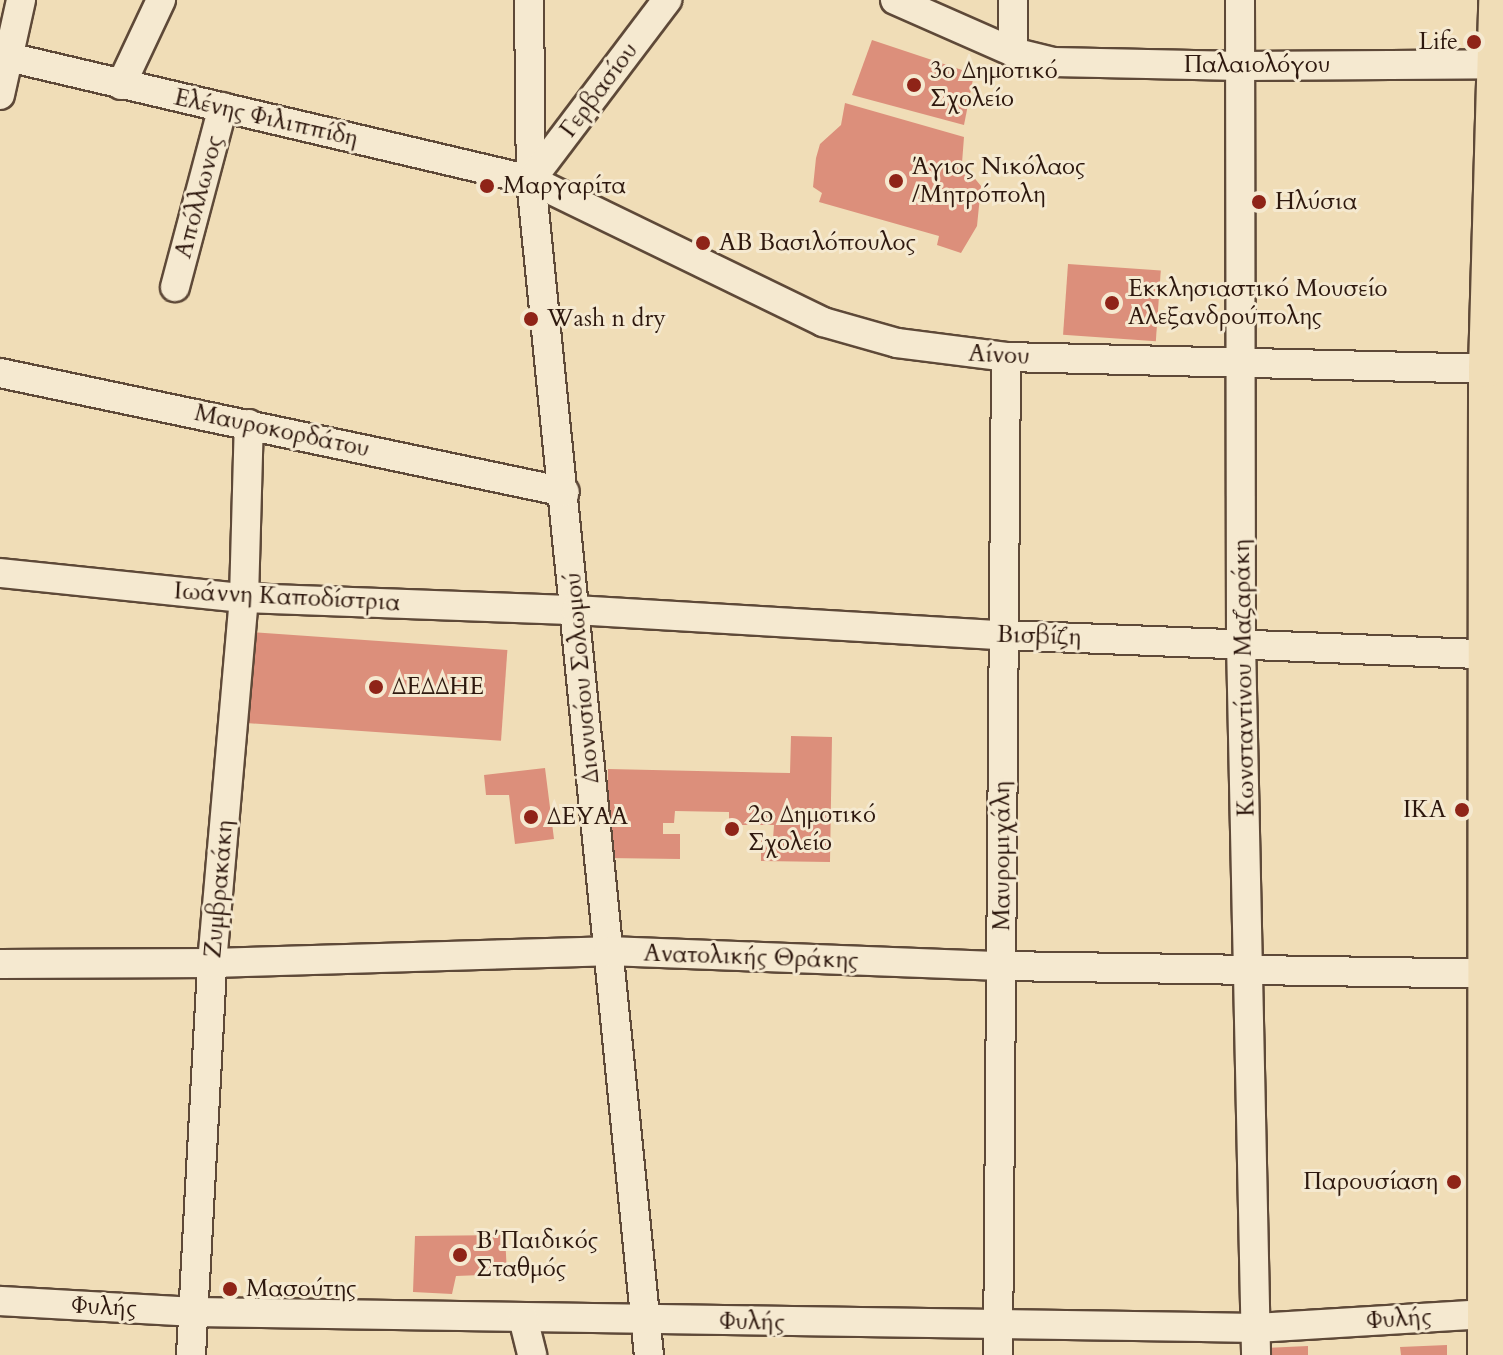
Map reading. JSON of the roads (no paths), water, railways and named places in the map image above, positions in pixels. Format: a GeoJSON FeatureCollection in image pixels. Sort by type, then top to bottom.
{"type":"FeatureCollection","features":[{"type":"Feature","properties":{"kind":"main road"},"geometry":{"type":"LineString","coordinates":[[1486,1355],[1494,1314],[1495,369],[1500,64],[1497,0]]}},
{"type":"Feature","properties":{"kind":"street"},"geometry":{"type":"LineString","coordinates":[[0,95],[4,56],[21,0]]}},
{"type":"Feature","properties":{"kind":"street"},"geometry":{"type":"LineString","coordinates":[[121,85],[161,0]]}},
{"type":"Feature","properties":{"kind":"street","name":"Διονυσίου Σολωμού"},"geometry":{"type":"LineString","coordinates":[[529,0],[531,180],[565,492],[649,1355]]}},
{"type":"Feature","properties":{"kind":"street","name":"Γερβασίου"},"geometry":{"type":"LineString","coordinates":[[531,180],[667,0]]}},
{"type":"Feature","properties":{"kind":"street","name":"Παλαιολόγου"},"geometry":{"type":"LineString","coordinates":[[895,0],[1013,52],[1072,64],[1500,64]]}},
{"type":"Feature","properties":{"kind":"street"},"geometry":{"type":"LineString","coordinates":[[1013,0],[1013,52]]}},
{"type":"Feature","properties":{"kind":"street","name":"Κωνσταντίνου Μαζαράκη"},"geometry":{"type":"LineString","coordinates":[[1240,0],[1241,642],[1256,1342]]}},
{"type":"Feature","properties":{"kind":"street","name":"Ελένης Φιλιππίδη"},"geometry":{"type":"LineString","coordinates":[[4,56],[531,180]]}},
{"type":"Feature","properties":{"kind":"street","name":"Απόλλωνος"},"geometry":{"type":"LineString","coordinates":[[175,287],[223,107]]}},
{"type":"Feature","properties":{"kind":"street","name":"Αίνου"},"geometry":{"type":"LineString","coordinates":[[531,180],[751,289],[855,334],[928,349],[1006,357],[1495,369]]}},
{"type":"Feature","properties":{"kind":"street","name":"Μαυρομιχάλη"},"geometry":{"type":"LineString","coordinates":[[998,1355],[1006,357]]}},
{"type":"Feature","properties":{"kind":"street","name":"Μαυροκορδάτου"},"geometry":{"type":"LineString","coordinates":[[0,373],[565,492]]}},
{"type":"Feature","properties":{"kind":"street","name":"Ζυμβρακάκη"},"geometry":{"type":"LineString","coordinates":[[191,1355],[212,963],[244,598],[249,424]]}},
{"type":"Feature","properties":{"kind":"street","name":"Ιωάννη Καποδίστρια"},"geometry":{"type":"LineString","coordinates":[[0,573],[244,598],[576,610]]}},
{"type":"Feature","properties":{"kind":"street","name":"Βισβίζη"},"geometry":{"type":"LineString","coordinates":[[576,610],[1003,635],[1494,654]]}},
{"type":"Feature","properties":{"kind":"street","name":"Ανατολικής Θράκης"},"geometry":{"type":"LineString","coordinates":[[0,964],[212,963],[608,951],[1002,966],[1250,972],[1495,973]]}},
{"type":"Feature","properties":{"kind":"street","name":"Φυλής"},"geometry":{"type":"LineString","coordinates":[[0,1301],[195,1312],[998,1326],[1256,1342],[1494,1314]]}},
{"type":"Feature","properties":{"kind":"street"},"geometry":{"type":"LineString","coordinates":[[523,1318],[532,1355]]}},
{"type":"Feature","properties":{"kind":"place","name":"Life"},"geometry":{"type":"Point","coordinates":[1474,42]}},
{"type":"Feature","properties":{"kind":"place","name":"3ο Δημοτικό Σχολείο"},"geometry":{"type":"Point","coordinates":[914,85]}},
{"type":"Feature","properties":{"kind":"place","name":"Άγιος Νικόλαος /Μητρόπολη"},"geometry":{"type":"Point","coordinates":[896,181]}},
{"type":"Feature","properties":{"kind":"place","name":"Μαργαρίτα"},"geometry":{"type":"Point","coordinates":[487,186]}},
{"type":"Feature","properties":{"kind":"place","name":"Ηλύσια"},"geometry":{"type":"Point","coordinates":[1259,202]}},
{"type":"Feature","properties":{"kind":"place","name":"ΑΒ Βασιλόπουλος"},"geometry":{"type":"Point","coordinates":[703,243]}},
{"type":"Feature","properties":{"kind":"place","name":"Εκκλησιαστικό Μουσείο Αλεξανδρούπολης"},"geometry":{"type":"Point","coordinates":[1112,303]}},
{"type":"Feature","properties":{"kind":"place","name":"Wash n dry"},"geometry":{"type":"Point","coordinates":[531,319]}},
{"type":"Feature","properties":{"kind":"place","name":"ΔΕΔΔΗΕ"},"geometry":{"type":"Point","coordinates":[376,687]}},
{"type":"Feature","properties":{"kind":"place","name":"ΙΚΑ"},"geometry":{"type":"Point","coordinates":[1462,810]}},
{"type":"Feature","properties":{"kind":"place","name":"ΔΕΥΑΑ"},"geometry":{"type":"Point","coordinates":[531,817]}},
{"type":"Feature","properties":{"kind":"place","name":"2o Δημοτικό Σχολείο"},"geometry":{"type":"Point","coordinates":[732,829]}},
{"type":"Feature","properties":{"kind":"place","name":"Παρουσίαση"},"geometry":{"type":"Point","coordinates":[1454,1182]}},
{"type":"Feature","properties":{"kind":"place","name":"Β΄Παιδικός Σταθμός"},"geometry":{"type":"Point","coordinates":[460,1255]}},
{"type":"Feature","properties":{"kind":"place","name":"Μασούτης"},"geometry":{"type":"Point","coordinates":[230,1289]}}]}
